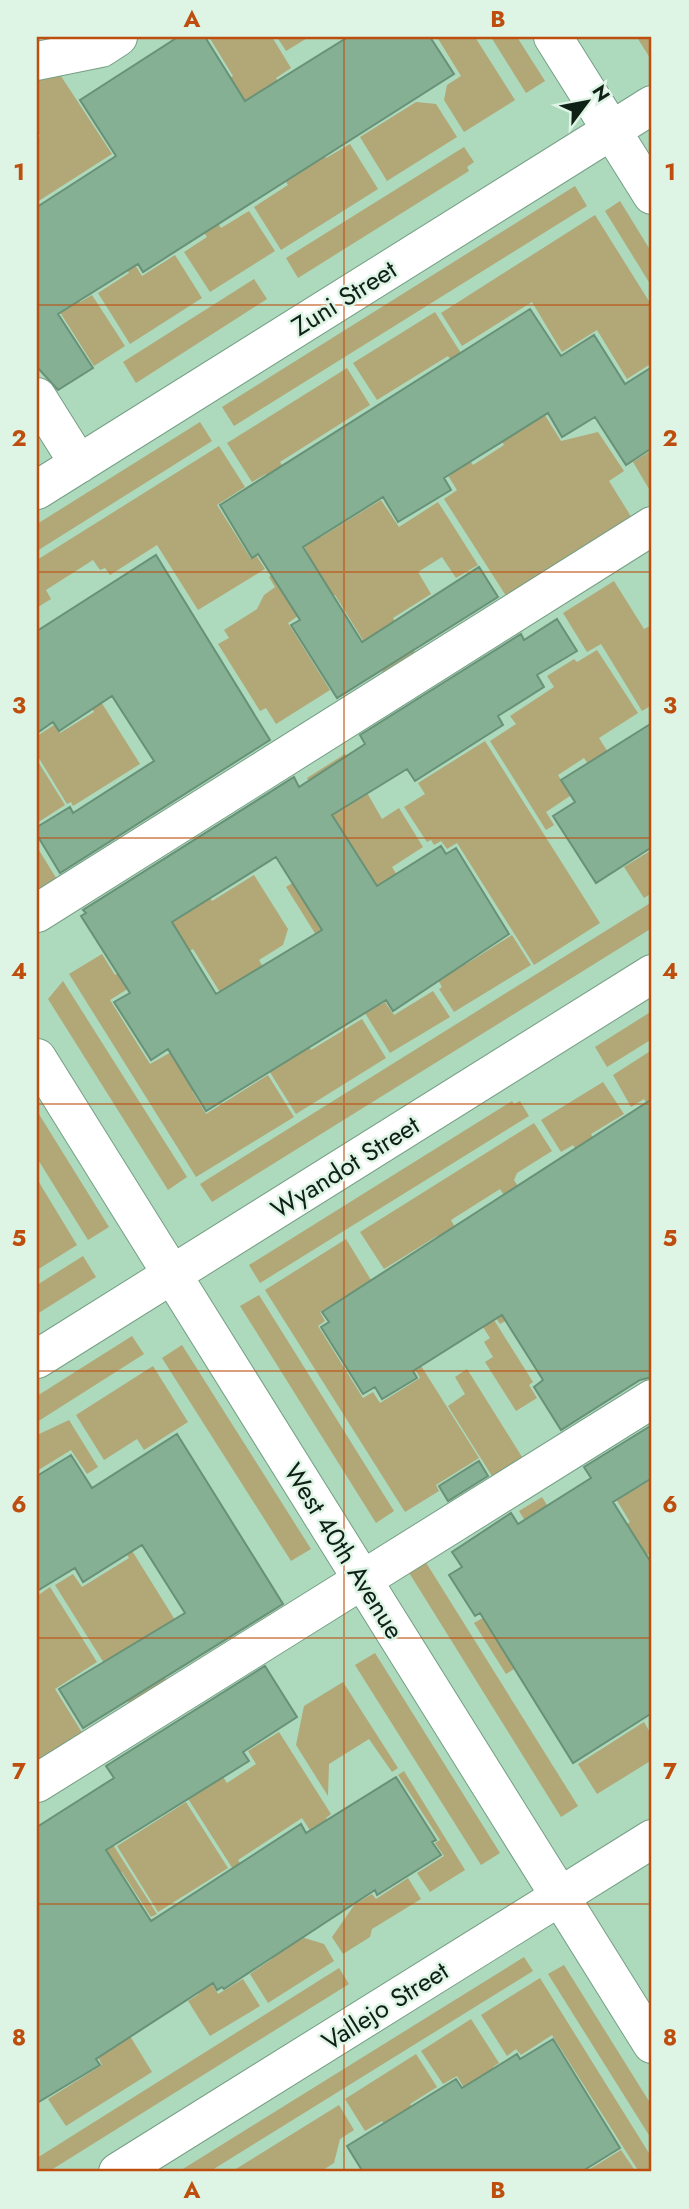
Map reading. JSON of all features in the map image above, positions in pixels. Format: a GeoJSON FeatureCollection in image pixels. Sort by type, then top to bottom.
{"type":"FeatureCollection","features":[{"type":"Feature","properties":{"kind":"street"},"geometry":{"type":"LineString","coordinates":[[37,61],[101,48],[118,37]]}},
{"type":"Feature","properties":{"kind":"street"},"geometry":{"type":"LineString","coordinates":[[553,37],[652,195]]}},
{"type":"Feature","properties":{"kind":"street","name":"Zuni Street"},"geometry":{"type":"LineString","coordinates":[[37,491],[652,105]]}},
{"type":"Feature","properties":{"kind":"street"},"geometry":{"type":"LineString","coordinates":[[37,397],[79,464]]}},
{"type":"Feature","properties":{"kind":"street"},"geometry":{"type":"LineString","coordinates":[[37,914],[652,526]]}},
{"type":"Feature","properties":{"kind":"street","name":"Wyandot Street"},"geometry":{"type":"LineString","coordinates":[[37,1359],[652,974]]}},
{"type":"Feature","properties":{"kind":"street","name":"West 40th Avenue"},"geometry":{"type":"LineString","coordinates":[[37,1058],[652,2044]]}},
{"type":"Feature","properties":{"kind":"street"},"geometry":{"type":"LineString","coordinates":[[37,1783],[652,1399]]}},
{"type":"Feature","properties":{"kind":"street","name":"Vallejo Street"},"geometry":{"type":"LineString","coordinates":[[118,2172],[652,1839]]}},
{"type":"Feature","properties":{"kind":"shaded area"},"geometry":{"type":"Polygon","coordinates":[[[209,37],[272,37],[291,68],[276,78],[326,158],[350,144],[378,189],[281,250],[254,207],[288,185],[224,82],[233,76],[209,37]]]}},
{"type":"Feature","properties":{"kind":"shaded area"},"geometry":{"type":"Polygon","coordinates":[[[277,37],[309,37],[286,51],[277,37]]]}},
{"type":"Feature","properties":{"kind":"shaded area"},"geometry":{"type":"Polygon","coordinates":[[[437,37],[475,37],[515,100],[464,132],[444,100],[447,85],[461,76],[437,37]]]}},
{"type":"Feature","properties":{"kind":"shaded area"},"geometry":{"type":"Polygon","coordinates":[[[491,37],[517,37],[545,81],[526,93],[491,37]]]}},
{"type":"Feature","properties":{"kind":"shaded area"},"geometry":{"type":"Polygon","coordinates":[[[652,37],[650,58],[638,39],[652,37]]]}},
{"type":"Feature","properties":{"kind":"shaded area"},"geometry":{"type":"Polygon","coordinates":[[[55,67],[112,154],[37,202],[37,139],[40,136],[37,131],[37,78],[55,67]]]}},
{"type":"Feature","properties":{"kind":"shaded area"},"geometry":{"type":"Polygon","coordinates":[[[416,102],[436,104],[457,137],[387,181],[360,137],[416,102]]]}},
{"type":"Feature","properties":{"kind":"shaded area"},"geometry":{"type":"Polygon","coordinates":[[[156,126],[221,228],[249,211],[275,251],[210,292],[184,252],[207,237],[154,152],[156,126]]]}},
{"type":"Feature","properties":{"kind":"shaded area"},"geometry":{"type":"Polygon","coordinates":[[[464,147],[474,162],[467,167],[469,171],[298,278],[286,258],[464,147]]]}},
{"type":"Feature","properties":{"kind":"shaded area"},"geometry":{"type":"Polygon","coordinates":[[[575,186],[587,206],[234,426],[222,407],[575,186]]]}},
{"type":"Feature","properties":{"kind":"shaded area"},"geometry":{"type":"Polygon","coordinates":[[[93,198],[142,276],[175,255],[202,298],[130,344],[98,293],[129,273],[85,203],[93,198]]]}},
{"type":"Feature","properties":{"kind":"shaded area"},"geometry":{"type":"Polygon","coordinates":[[[620,201],[652,253],[652,287],[605,211],[620,201]]]}},
{"type":"Feature","properties":{"kind":"shaded area"},"geometry":{"type":"Polygon","coordinates":[[[595,215],[652,306],[652,363],[627,379],[597,330],[562,352],[532,302],[462,346],[441,313],[595,215]]]}},
{"type":"Feature","properties":{"kind":"shaded area"},"geometry":{"type":"Polygon","coordinates":[[[37,234],[80,302],[92,295],[125,346],[94,366],[37,276],[37,234]]]}},
{"type":"Feature","properties":{"kind":"shaded area"},"geometry":{"type":"Polygon","coordinates":[[[254,279],[267,299],[136,383],[123,362],[254,279]]]}},
{"type":"Feature","properties":{"kind":"shaded area"},"geometry":{"type":"Polygon","coordinates":[[[435,312],[497,410],[486,417],[448,356],[377,400],[353,363],[435,312]]]}},
{"type":"Feature","properties":{"kind":"shaded area"},"geometry":{"type":"Polygon","coordinates":[[[347,368],[370,405],[280,462],[293,484],[278,493],[266,474],[252,482],[227,443],[347,368]]]}},
{"type":"Feature","properties":{"kind":"shaded area"},"geometry":{"type":"Polygon","coordinates":[[[532,394],[561,441],[598,432],[624,471],[609,481],[635,523],[510,602],[444,499],[457,490],[442,466],[464,451],[473,465],[504,445],[490,421],[532,394]]]}},
{"type":"Feature","properties":{"kind":"shaded area"},"geometry":{"type":"Polygon","coordinates":[[[200,422],[212,441],[37,551],[37,524],[200,422]]]}},
{"type":"Feature","properties":{"kind":"shaded area"},"geometry":{"type":"Polygon","coordinates":[[[219,446],[245,487],[217,505],[251,559],[256,555],[265,569],[198,610],[157,545],[110,575],[105,568],[100,570],[93,560],[46,590],[51,599],[38,607],[37,560],[219,446]]]}},
{"type":"Feature","properties":{"kind":"shaded area"},"geometry":{"type":"Polygon","coordinates":[[[652,450],[652,494],[633,462],[652,450]]]}},
{"type":"Feature","properties":{"kind":"shaded area"},"geometry":{"type":"Polygon","coordinates":[[[291,491],[321,537],[381,500],[399,527],[438,502],[478,565],[456,578],[442,557],[418,572],[431,594],[393,618],[419,659],[387,679],[335,595],[312,609],[286,567],[308,553],[296,534],[291,491]]]}},
{"type":"Feature","properties":{"kind":"shaded area"},"geometry":{"type":"Polygon","coordinates":[[[282,568],[308,609],[288,623],[330,690],[276,724],[266,708],[260,711],[218,644],[229,638],[224,630],[257,609],[264,595],[275,587],[269,577],[282,568]]]}},
{"type":"Feature","properties":{"kind":"shaded area"},"geometry":{"type":"Polygon","coordinates":[[[614,581],[644,629],[652,625],[652,705],[642,711],[601,644],[587,652],[563,613],[614,581]]]}},
{"type":"Feature","properties":{"kind":"shaded area"},"geometry":{"type":"Polygon","coordinates":[[[597,650],[638,713],[599,738],[652,822],[599,780],[584,758],[558,775],[570,796],[546,812],[554,825],[546,830],[490,741],[516,724],[510,716],[554,687],[547,676],[574,659],[577,662],[597,650]]]}},
{"type":"Feature","properties":{"kind":"shaded area"},"geometry":{"type":"Polygon","coordinates":[[[98,697],[140,764],[73,806],[71,802],[67,804],[37,755],[37,736],[54,725],[60,733],[94,712],[89,703],[98,697]]]}},
{"type":"Feature","properties":{"kind":"shaded area"},"geometry":{"type":"Polygon","coordinates":[[[485,741],[600,923],[534,965],[457,843],[447,849],[441,841],[434,845],[431,840],[427,842],[404,807],[425,794],[418,783],[485,741]]]}},
{"type":"Feature","properties":{"kind":"shaded area"},"geometry":{"type":"Polygon","coordinates":[[[345,754],[382,819],[399,808],[423,847],[392,867],[449,959],[375,891],[307,778],[345,754]]]}},
{"type":"Feature","properties":{"kind":"shaded area"},"geometry":{"type":"Polygon","coordinates":[[[37,760],[65,805],[37,823],[37,760]]]}},
{"type":"Feature","properties":{"kind":"shaded area"},"geometry":{"type":"Polygon","coordinates":[[[652,824],[652,893],[644,898],[624,867],[650,851],[641,836],[643,830],[652,824]]]}},
{"type":"Feature","properties":{"kind":"shaded area"},"geometry":{"type":"Polygon","coordinates":[[[37,847],[58,881],[37,893],[37,847]]]}},
{"type":"Feature","properties":{"kind":"shaded area"},"geometry":{"type":"Polygon","coordinates":[[[183,854],[212,901],[254,875],[288,929],[283,945],[259,960],[311,1050],[362,1019],[386,1058],[296,1114],[193,949],[183,955],[138,882],[183,854]]]}},
{"type":"Feature","properties":{"kind":"shaded area"},"geometry":{"type":"Polygon","coordinates":[[[320,866],[329,924],[380,1005],[385,1002],[394,1015],[433,991],[450,1017],[390,1053],[286,887],[320,866]]]}},
{"type":"Feature","properties":{"kind":"shaded area"},"geometry":{"type":"Polygon","coordinates":[[[652,902],[652,928],[212,1202],[200,1184],[652,902]]]}},
{"type":"Feature","properties":{"kind":"shaded area"},"geometry":{"type":"Polygon","coordinates":[[[512,935],[531,965],[454,1012],[439,989],[442,987],[434,973],[461,956],[466,964],[512,935]]]}},
{"type":"Feature","properties":{"kind":"shaded area"},"geometry":{"type":"Polygon","coordinates":[[[168,941],[178,957],[110,1000],[150,1064],[173,1051],[196,1088],[192,1091],[206,1114],[268,1075],[294,1117],[196,1177],[69,974],[102,954],[115,975],[168,941]]]}},
{"type":"Feature","properties":{"kind":"shaded area"},"geometry":{"type":"Polygon","coordinates":[[[63,981],[187,1177],[168,1190],[48,999],[63,981]]]}},
{"type":"Feature","properties":{"kind":"shaded area"},"geometry":{"type":"Polygon","coordinates":[[[652,1011],[652,1039],[607,1067],[595,1047],[652,1011]]]}},
{"type":"Feature","properties":{"kind":"shaded area"},"geometry":{"type":"Polygon","coordinates":[[[652,1050],[652,1112],[644,1099],[631,1107],[613,1075],[652,1050]]]}},
{"type":"Feature","properties":{"kind":"shaded area"},"geometry":{"type":"Polygon","coordinates":[[[603,1082],[624,1114],[591,1134],[598,1147],[581,1158],[573,1145],[561,1152],[541,1120],[603,1082]]]}},
{"type":"Feature","properties":{"kind":"shaded area"},"geometry":{"type":"Polygon","coordinates":[[[512,1101],[514,1104],[520,1101],[529,1116],[260,1283],[249,1265],[512,1101]]]}},
{"type":"Feature","properties":{"kind":"shaded area"},"geometry":{"type":"Polygon","coordinates":[[[37,1111],[109,1227],[88,1240],[37,1158],[37,1111]]]}},
{"type":"Feature","properties":{"kind":"shaded area"},"geometry":{"type":"Polygon","coordinates":[[[534,1123],[552,1151],[517,1173],[514,1180],[571,1271],[510,1204],[500,1189],[451,1220],[507,1320],[500,1324],[490,1309],[484,1312],[437,1236],[384,1269],[360,1232],[534,1123]]]}},
{"type":"Feature","properties":{"kind":"shaded area"},"geometry":{"type":"Polygon","coordinates":[[[37,1179],[77,1245],[37,1270],[37,1179]]]}},
{"type":"Feature","properties":{"kind":"shaded area"},"geometry":{"type":"Polygon","coordinates":[[[346,1239],[371,1280],[320,1312],[325,1321],[318,1326],[363,1398],[373,1392],[380,1403],[420,1378],[413,1365],[418,1361],[479,1458],[436,1485],[439,1491],[405,1512],[265,1290],[346,1239]]]}},
{"type":"Feature","properties":{"kind":"shaded area"},"geometry":{"type":"Polygon","coordinates":[[[83,1256],[96,1277],[37,1314],[37,1285],[83,1256]]]}},
{"type":"Feature","properties":{"kind":"shaded area"},"geometry":{"type":"Polygon","coordinates":[[[259,1295],[394,1511],[376,1523],[240,1306],[259,1295]]]}},
{"type":"Feature","properties":{"kind":"shaded area"},"geometry":{"type":"Polygon","coordinates":[[[494,1320],[533,1382],[529,1385],[537,1398],[516,1411],[485,1362],[493,1357],[484,1342],[490,1338],[483,1327],[494,1320]]]}},
{"type":"Feature","properties":{"kind":"shaded area"},"geometry":{"type":"Polygon","coordinates":[[[132,1336],[144,1354],[37,1422],[37,1396],[132,1336]]]}},
{"type":"Feature","properties":{"kind":"shaded area"},"geometry":{"type":"Polygon","coordinates":[[[182,1345],[311,1549],[291,1561],[162,1358],[182,1345]]]}},
{"type":"Feature","properties":{"kind":"shaded area"},"geometry":{"type":"Polygon","coordinates":[[[153,1366],[188,1422],[144,1450],[137,1439],[104,1460],[76,1415],[153,1366]]]}},
{"type":"Feature","properties":{"kind":"shaded area"},"geometry":{"type":"Polygon","coordinates":[[[467,1369],[527,1465],[497,1484],[448,1406],[465,1394],[455,1377],[467,1369]]]}},
{"type":"Feature","properties":{"kind":"shaded area"},"geometry":{"type":"Polygon","coordinates":[[[69,1420],[98,1467],[87,1474],[71,1450],[37,1471],[37,1435],[69,1420]]]}},
{"type":"Feature","properties":{"kind":"shaded area"},"geometry":{"type":"Polygon","coordinates":[[[615,1450],[639,1487],[652,1479],[652,1552],[588,1590],[603,1614],[506,1674],[474,1623],[486,1616],[570,1594],[519,1511],[542,1497],[578,1555],[630,1522],[594,1463],[615,1450]]]}},
{"type":"Feature","properties":{"kind":"shaded area"},"geometry":{"type":"Polygon","coordinates":[[[126,1541],[175,1620],[141,1641],[168,1683],[131,1706],[55,1585],[73,1574],[82,1587],[129,1558],[120,1544],[126,1541]]]}},
{"type":"Feature","properties":{"kind":"shaded area"},"geometry":{"type":"Polygon","coordinates":[[[425,1561],[578,1806],[561,1817],[408,1571],[425,1561]]]}},
{"type":"Feature","properties":{"kind":"shaded area"},"geometry":{"type":"Polygon","coordinates":[[[50,1587],[97,1662],[55,1689],[83,1734],[37,1763],[37,1596],[50,1587]]]}},
{"type":"Feature","properties":{"kind":"shaded area"},"geometry":{"type":"Polygon","coordinates":[[[375,1653],[500,1853],[481,1865],[355,1665],[375,1653]]]}},
{"type":"Feature","properties":{"kind":"shaded area"},"geometry":{"type":"Polygon","coordinates":[[[343,1682],[398,1768],[392,1772],[369,1739],[329,1764],[328,1796],[296,1745],[304,1706],[343,1682]]]}},
{"type":"Feature","properties":{"kind":"shaded area"},"geometry":{"type":"Polygon","coordinates":[[[644,1722],[652,1736],[652,1760],[597,1794],[578,1764],[644,1722]]]}},
{"type":"Feature","properties":{"kind":"shaded area"},"geometry":{"type":"Polygon","coordinates":[[[189,1725],[227,1783],[256,1764],[248,1751],[279,1732],[331,1814],[326,1818],[371,1889],[355,1900],[302,1818],[238,1860],[283,1930],[275,1935],[155,1747],[189,1725]]]}},
{"type":"Feature","properties":{"kind":"shaded area"},"geometry":{"type":"Polygon","coordinates":[[[404,1771],[465,1870],[430,1892],[417,1873],[444,1856],[435,1843],[440,1840],[398,1775],[404,1771]]]}},
{"type":"Feature","properties":{"kind":"shaded area"},"geometry":{"type":"Polygon","coordinates":[[[84,1799],[157,1914],[151,1917],[122,1872],[95,1888],[84,1799]]]}},
{"type":"Feature","properties":{"kind":"shaded area"},"geometry":{"type":"Polygon","coordinates":[[[186,1802],[228,1868],[158,1912],[117,1846],[186,1802]]]}},
{"type":"Feature","properties":{"kind":"shaded area"},"geometry":{"type":"Polygon","coordinates":[[[408,1878],[421,1899],[372,1929],[370,1937],[343,1954],[332,1937],[355,1904],[372,1894],[376,1899],[408,1878]]]}},
{"type":"Feature","properties":{"kind":"shaded area"},"geometry":{"type":"Polygon","coordinates":[[[167,1910],[218,1994],[243,1979],[260,2006],[210,2036],[188,2001],[199,1994],[166,1942],[147,1922],[167,1910]]]}},
{"type":"Feature","properties":{"kind":"shaded area"},"geometry":{"type":"Polygon","coordinates":[[[285,1932],[324,1944],[334,1961],[268,2003],[250,1974],[272,1959],[265,1946],[285,1932]]]}},
{"type":"Feature","properties":{"kind":"shaded area"},"geometry":{"type":"Polygon","coordinates":[[[524,1957],[533,1971],[209,2172],[178,2172],[524,1957]]]}},
{"type":"Feature","properties":{"kind":"shaded area"},"geometry":{"type":"Polygon","coordinates":[[[564,1965],[652,2106],[652,2140],[548,1974],[564,1965]]]}},
{"type":"Feature","properties":{"kind":"shaded area"},"geometry":{"type":"Polygon","coordinates":[[[339,1968],[349,1984],[48,2172],[37,2172],[37,2158],[339,1968]]]}},
{"type":"Feature","properties":{"kind":"shaded area"},"geometry":{"type":"Polygon","coordinates":[[[540,1978],[652,2158],[652,2172],[639,2172],[552,2035],[521,2055],[516,2049],[507,2056],[481,2015],[540,1978]]]}},
{"type":"Feature","properties":{"kind":"shaded area"},"geometry":{"type":"Polygon","coordinates":[[[471,2019],[499,2063],[493,2067],[530,2125],[536,2121],[569,2172],[526,2172],[470,2085],[464,2088],[457,2076],[443,2084],[421,2051],[471,2019]]]}},
{"type":"Feature","properties":{"kind":"shaded area"},"geometry":{"type":"Polygon","coordinates":[[[130,2036],[152,2072],[66,2126],[48,2099],[102,2065],[98,2057],[130,2036]]]}},
{"type":"Feature","properties":{"kind":"shaded area"},"geometry":{"type":"Polygon","coordinates":[[[416,2054],[437,2087],[410,2104],[417,2116],[391,2133],[382,2121],[365,2131],[345,2099],[416,2054]]]}},
{"type":"Feature","properties":{"kind":"shaded area"},"geometry":{"type":"Polygon","coordinates":[[[339,2105],[354,2130],[340,2139],[334,2163],[320,2172],[231,2172],[339,2105]]]}},
{"type":"Feature","properties":{"kind":"shaded area"},"geometry":{"type":"Polygon","coordinates":[[[621,2150],[636,2172],[585,2172],[621,2150]]]}},
{"type":"Feature","properties":{"kind":"building"},"geometry":{"type":"Polygon","coordinates":[[[178,37],[205,37],[245,101],[348,37],[430,37],[454,74],[143,272],[138,264],[58,314],[93,368],[58,390],[37,367],[37,207],[116,156],[80,100],[178,37]]]}},
{"type":"Feature","properties":{"kind":"building"},"geometry":{"type":"Polygon","coordinates":[[[530,309],[561,356],[594,335],[625,384],[652,367],[652,448],[626,465],[595,417],[562,437],[548,413],[444,478],[451,490],[398,522],[383,497],[303,547],[362,642],[479,567],[498,597],[337,698],[291,625],[300,620],[258,554],[252,558],[220,505],[530,309]]]}},
{"type":"Feature","properties":{"kind":"building"},"geometry":{"type":"Polygon","coordinates":[[[156,555],[270,740],[60,873],[37,835],[37,827],[70,807],[73,813],[154,761],[112,696],[59,731],[53,722],[37,733],[37,631],[156,555]]]}},
{"type":"Feature","properties":{"kind":"building"},"geometry":{"type":"Polygon","coordinates":[[[557,619],[577,651],[537,675],[544,687],[498,716],[503,725],[415,781],[407,769],[332,815],[377,886],[441,846],[446,854],[456,848],[509,934],[393,1011],[386,1000],[206,1111],[168,1049],[151,1060],[114,1002],[130,993],[81,916],[86,913],[83,910],[294,777],[299,787],[365,744],[360,735],[521,634],[524,640],[557,619]],[[276,857],[172,922],[216,994],[322,930],[276,857]]]}},
{"type":"Feature","properties":{"kind":"building"},"geometry":{"type":"Polygon","coordinates":[[[652,723],[652,847],[596,883],[553,816],[575,802],[561,780],[652,723]]]}},
{"type":"Feature","properties":{"kind":"building"},"geometry":{"type":"Polygon","coordinates":[[[652,1099],[652,1377],[640,1380],[561,1430],[534,1387],[543,1380],[502,1315],[413,1371],[417,1378],[382,1399],[375,1387],[363,1394],[321,1327],[329,1322],[322,1312],[652,1099]]]}},
{"type":"Feature","properties":{"kind":"building"},"geometry":{"type":"Polygon","coordinates":[[[652,1425],[652,1478],[613,1502],[652,1564],[652,1713],[573,1763],[480,1613],[475,1616],[449,1575],[462,1567],[452,1552],[511,1513],[518,1524],[591,1478],[584,1467],[652,1425]]]}},
{"type":"Feature","properties":{"kind":"building"},"geometry":{"type":"Polygon","coordinates":[[[177,1434],[283,1604],[83,1728],[59,1689],[185,1613],[142,1545],[83,1582],[75,1568],[37,1591],[37,1476],[71,1455],[92,1488],[177,1434]]]}},
{"type":"Feature","properties":{"kind":"building"},"geometry":{"type":"Polygon","coordinates":[[[479,1461],[488,1476],[448,1501],[439,1486],[479,1461]]]}},
{"type":"Feature","properties":{"kind":"building"},"geometry":{"type":"Polygon","coordinates":[[[265,1666],[297,1717],[243,1752],[249,1761],[106,1850],[151,1921],[301,1824],[306,1833],[396,1777],[436,1840],[432,1842],[441,1855],[377,1895],[375,1890],[224,1989],[222,1987],[217,1990],[213,1983],[96,2059],[100,2065],[37,2103],[37,1827],[114,1778],[106,1766],[265,1666]]]}},
{"type":"Feature","properties":{"kind":"building"},"geometry":{"type":"Polygon","coordinates":[[[553,2039],[620,2148],[581,2172],[363,2172],[347,2146],[456,2079],[462,2088],[517,2054],[520,2059],[553,2039]]]}}]}
